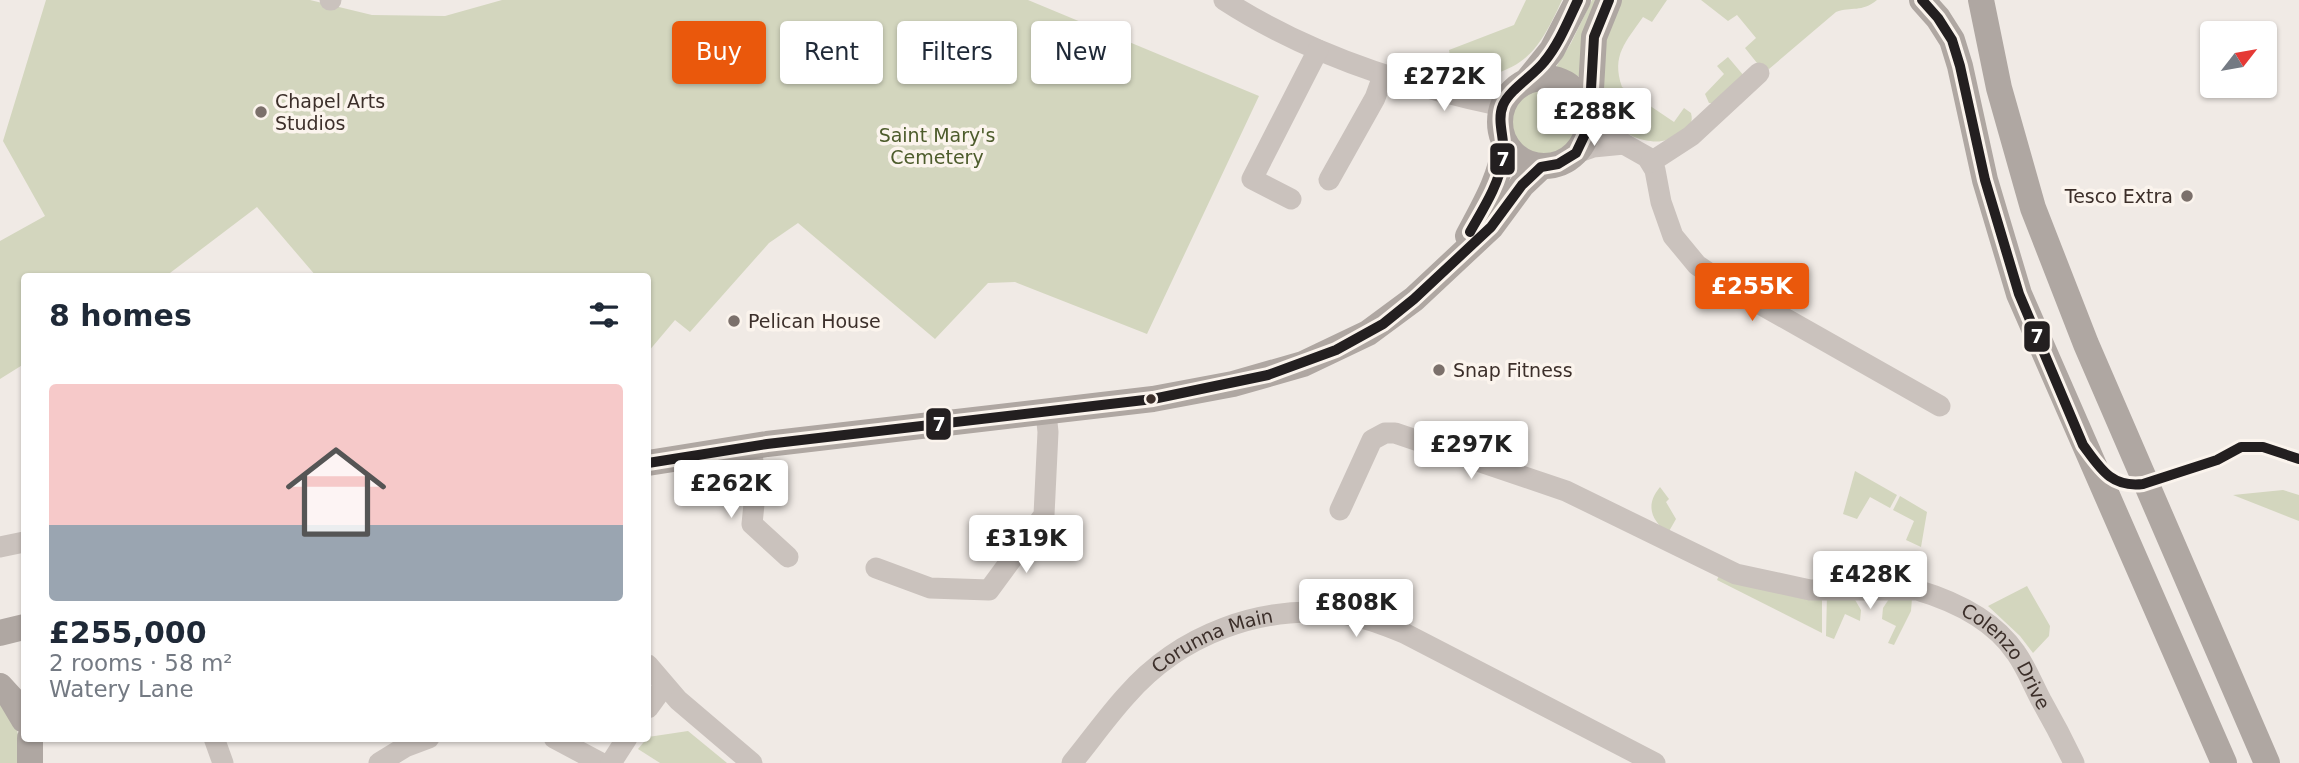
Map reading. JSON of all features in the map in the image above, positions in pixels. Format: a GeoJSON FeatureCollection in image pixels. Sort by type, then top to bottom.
{"type":"FeatureCollection","features":[{"type":"Feature","properties":{"kind":"main road"},"geometry":{"type":"LineString","coordinates":[[1527,81],[1552,50],[1578,0]]}},
{"type":"Feature","properties":{"kind":"main road"},"geometry":{"type":"LineString","coordinates":[[1587,113],[1581,98],[1562,82],[1550,78],[1527,81],[1516,87],[1502,106],[1500,131],[1505,144],[1520,160],[1541,167],[1558,164],[1576,153],[1587,131],[1594,37],[1609,0]]}},
{"type":"Feature","properties":{"kind":"main road"},"geometry":{"type":"LineString","coordinates":[[1922,0],[1952,40],[1985,180],[2020,294],[2224,763]]}},
{"type":"Feature","properties":{"kind":"main road"},"geometry":{"type":"LineString","coordinates":[[1981,0],[1983,20],[2018,160],[2037,220],[2091,356],[2267,763]]}},
{"type":"Feature","properties":{"kind":"main road"},"geometry":{"type":"LineString","coordinates":[[1457,256],[1492,192],[1505,144]]}},
{"type":"Feature","properties":{"kind":"main road"},"geometry":{"type":"LineString","coordinates":[[651,463],[751,447],[1127,403],[1209,389],[1268,375],[1320,358],[1383,324],[1414,299],[1491,226],[1522,185],[1541,167]]}},
{"type":"Feature","properties":{"kind":"main road"},"geometry":{"type":"LineString","coordinates":[[0,633],[21,628]]}},
{"type":"Feature","properties":{"kind":"main road"},"geometry":{"type":"LineString","coordinates":[[0,686],[21,715]]}},
{"type":"Feature","properties":{"kind":"street"},"geometry":{"type":"LineString","coordinates":[[1224,0],[1318,50],[1383,76],[1502,106]]}},
{"type":"Feature","properties":{"kind":"street"},"geometry":{"type":"LineString","coordinates":[[1291,199],[1252,179],[1318,50]]}},
{"type":"Feature","properties":{"kind":"street"},"geometry":{"type":"LineString","coordinates":[[1651,162],[1691,136],[1759,73]]}},
{"type":"Feature","properties":{"kind":"street"},"geometry":{"type":"LineString","coordinates":[[1329,180],[1375,98],[1383,76]]}},
{"type":"Feature","properties":{"kind":"street"},"geometry":{"type":"LineString","coordinates":[[1587,113],[1624,144],[1640,152],[1651,162],[1669,227],[1684,251],[1697,265],[1728,286],[1940,406]]}},
{"type":"Feature","properties":{"kind":"street"},"geometry":{"type":"LineString","coordinates":[[1576,153],[1593,147],[1624,144]]}},
{"type":"Feature","properties":{"kind":"street"},"geometry":{"type":"LineString","coordinates":[[876,568],[930,588],[989,590],[1044,514],[1048,432],[1046,413]]}},
{"type":"Feature","properties":{"kind":"street","name":"Colenzo Drive"},"geometry":{"type":"LineString","coordinates":[[1340,510],[1372,440],[1384,433],[1395,433],[1566,491],[1736,574],[1810,590],[1917,590],[1950,601],[1982,620],[2015,652],[2074,763]]}},
{"type":"Feature","properties":{"kind":"street"},"geometry":{"type":"LineString","coordinates":[[751,447],[756,484],[752,524],[788,557]]}},
{"type":"Feature","properties":{"kind":"street"},"geometry":{"type":"LineString","coordinates":[[0,547],[21,543]]}},
{"type":"Feature","properties":{"kind":"street","name":"Corunna Main"},"geometry":{"type":"LineString","coordinates":[[1072,763],[1126,695],[1183,647],[1235,623],[1265,615],[1300,612],[1344,614],[1404,633],[1655,763]]}},
{"type":"Feature","properties":{"kind":"street"},"geometry":{"type":"LineString","coordinates":[[651,669],[678,700],[752,763]]}},
{"type":"Feature","properties":{"kind":"street"},"geometry":{"type":"LineString","coordinates":[[651,704],[664,686]]}},
{"type":"Feature","properties":{"kind":"street"},"geometry":{"type":"LineString","coordinates":[[215,742],[223,763]]}},
{"type":"Feature","properties":{"kind":"street"},"geometry":{"type":"LineString","coordinates":[[562,742],[601,763]]}},
{"type":"Feature","properties":{"kind":"street"},"geometry":{"type":"LineString","coordinates":[[611,763],[624,742]]}},
{"type":"Feature","properties":{"kind":"street"},"geometry":{"type":"LineString","coordinates":[[379,763],[404,743]]}},
{"type":"Feature","properties":{"kind":"green space","name":"Saint Mary's Cemetery"},"geometry":{"type":"Polygon","coordinates":[[[46,0],[310,0],[372,15],[445,16],[502,0],[1028,0],[1079,21],[1031,21],[1031,84],[1131,84],[1131,43],[1259,96],[1147,334],[1015,282],[988,283],[935,339],[798,223],[769,243],[690,332],[675,320],[651,348],[651,273],[313,273],[257,207],[170,273],[21,273],[21,366],[0,379],[0,241],[45,216],[3,141],[46,0]]]}},
{"type":"Feature","properties":{"kind":"green space"},"geometry":{"type":"Polygon","coordinates":[[[1526,0],[1562,0],[1543,37],[1533,50],[1510,68],[1495,74],[1454,82],[1449,50],[1514,25],[1526,0]]]}},
{"type":"Feature","properties":{"kind":"green space"},"geometry":{"type":"Polygon","coordinates":[[[1592,0],[1598,0],[1579,76],[1576,78],[1556,67],[1592,0]]]}},
{"type":"Feature","properties":{"kind":"green space"},"geometry":{"type":"Polygon","coordinates":[[[1620,0],[1667,0],[1652,22],[1643,17],[1622,49],[1618,66],[1622,87],[1674,122],[1684,108],[1691,113],[1690,125],[1666,140],[1649,141],[1630,135],[1611,116],[1606,103],[1602,60],[1609,29],[1620,0]]]}},
{"type":"Feature","properties":{"kind":"green space"},"geometry":{"type":"Polygon","coordinates":[[[1701,0],[1877,0],[1866,7],[1836,12],[1769,69],[1757,63],[1745,48],[1756,38],[1737,15],[1728,21],[1701,0]]]}},
{"type":"Feature","properties":{"kind":"green space"},"geometry":{"type":"Polygon","coordinates":[[[1728,57],[1744,76],[1709,103],[1705,94],[1724,74],[1717,66],[1728,57]]]}},
{"type":"Feature","properties":{"kind":"green space"},"geometry":{"type":"Polygon","coordinates":[[[1544,88],[1569,98],[1579,123],[1569,148],[1544,158],[1519,148],[1509,123],[1519,98],[1544,88]]]}},
{"type":"Feature","properties":{"kind":"green space"},"geometry":{"type":"Polygon","coordinates":[[[1855,471],[1897,495],[1890,508],[1870,497],[1857,519],[1843,514],[1855,471]]]}},
{"type":"Feature","properties":{"kind":"green space"},"geometry":{"type":"Polygon","coordinates":[[[1660,487],[1669,499],[1666,502],[1676,519],[1668,533],[1657,523],[1652,512],[1651,506],[1660,487]]]}},
{"type":"Feature","properties":{"kind":"green space"},"geometry":{"type":"Polygon","coordinates":[[[2283,490],[2299,495],[2299,521],[2233,495],[2283,490]]]}},
{"type":"Feature","properties":{"kind":"green space"},"geometry":{"type":"Polygon","coordinates":[[[1900,496],[1927,512],[1921,547],[1906,540],[1914,521],[1893,510],[1900,496]]]}},
{"type":"Feature","properties":{"kind":"green space"},"geometry":{"type":"Polygon","coordinates":[[[1720,573],[1822,594],[1822,633],[1717,580],[1720,573]]]}},
{"type":"Feature","properties":{"kind":"green space"},"geometry":{"type":"Polygon","coordinates":[[[2027,586],[2050,626],[2049,636],[2033,653],[2020,636],[1988,606],[2027,586]]]}},
{"type":"Feature","properties":{"kind":"green space"},"geometry":{"type":"Polygon","coordinates":[[[1827,594],[1854,598],[1861,610],[1860,621],[1845,614],[1834,639],[1826,636],[1827,594]]]}},
{"type":"Feature","properties":{"kind":"green space"},"geometry":{"type":"Polygon","coordinates":[[[1912,598],[1911,611],[1894,645],[1888,643],[1896,626],[1882,619],[1883,608],[1889,599],[1912,598]]]}},
{"type":"Feature","properties":{"kind":"green space"},"geometry":{"type":"Polygon","coordinates":[[[0,697],[16,728],[20,745],[19,763],[0,763],[0,697]]]}},
{"type":"Feature","properties":{"kind":"green space"},"geometry":{"type":"Polygon","coordinates":[[[688,731],[727,763],[660,763],[638,749],[644,742],[651,742],[651,737],[688,731]]]}},
{"type":"Feature","properties":{"kind":"transit line","name":"7"},"geometry":{"type":"LineString","coordinates":[[1470,232],[1490,196],[1501,168],[1504,151],[1500,118],[1503,105],[1549,55],[1578,0]]}},
{"type":"Feature","properties":{"kind":"transit line","name":"7"},"geometry":{"type":"LineString","coordinates":[[651,463],[767,444],[1153,399],[1268,375],[1336,350],[1383,324],[1414,299],[1491,227],[1522,185],[1541,167],[1558,164],[1576,153],[1587,130],[1586,109],[1591,89],[1594,37],[1609,0]]}},
{"type":"Feature","properties":{"kind":"transit line","name":"7"},"geometry":{"type":"LineString","coordinates":[[1922,0],[1952,40],[1985,180],[2019,294],[2083,445],[2095,461],[2114,479],[2123,483],[2143,484],[2217,460],[2241,447],[2263,447],[2299,459]]}},
{"type":"Feature","properties":{"kind":"place","name":"Chapel Arts Studios"},"geometry":{"type":"Point","coordinates":[261,112]}},
{"type":"Feature","properties":{"kind":"place","name":"Tesco Extra"},"geometry":{"type":"Point","coordinates":[2187,196]}},
{"type":"Feature","properties":{"kind":"place","name":"Pelican House"},"geometry":{"type":"Point","coordinates":[734,321]}},
{"type":"Feature","properties":{"kind":"place","name":"Snap Fitness"},"geometry":{"type":"Point","coordinates":[1439,370]}}]}
